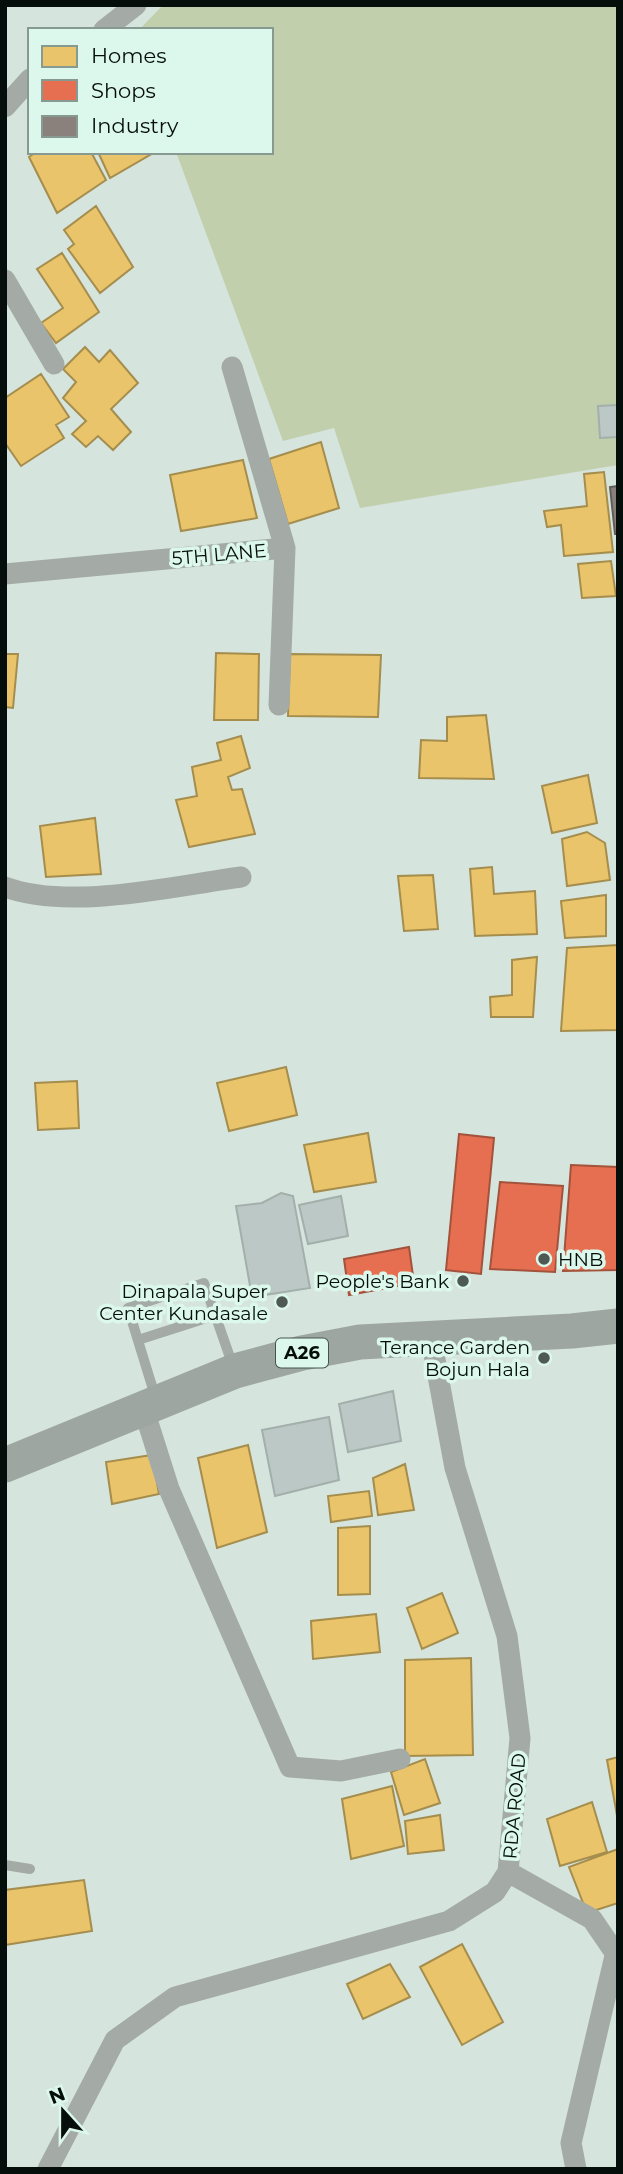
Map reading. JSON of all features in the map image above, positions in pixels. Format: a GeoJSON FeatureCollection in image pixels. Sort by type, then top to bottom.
{"type":"FeatureCollection","features":[{"type":"Feature","properties":{"kind":"highway","name":"A26"},"geometry":{"type":"LineString","coordinates":[[5,1465],[235,1371],[360,1342],[572,1332],[618,1326]]}},
{"type":"Feature","properties":{"kind":"street"},"geometry":{"type":"LineString","coordinates":[[107,28],[136,5]]}},
{"type":"Feature","properties":{"kind":"street"},"geometry":{"type":"LineString","coordinates":[[5,107],[28,81]]}},
{"type":"Feature","properties":{"kind":"street"},"geometry":{"type":"LineString","coordinates":[[5,280],[54,364]]}},
{"type":"Feature","properties":{"kind":"street","name":"5TH LANE"},"geometry":{"type":"LineString","coordinates":[[5,574],[285,548],[232,367]]}},
{"type":"Feature","properties":{"kind":"street"},"geometry":{"type":"LineString","coordinates":[[279,705],[285,548]]}},
{"type":"Feature","properties":{"kind":"street"},"geometry":{"type":"LineString","coordinates":[[5,887],[18,892],[93,897],[241,877]]}},
{"type":"Feature","properties":{"kind":"street","name":"RDA ROAD"},"geometry":{"type":"LineString","coordinates":[[48,2169],[115,2040],[175,1997],[449,1921],[495,1892],[509,1872],[520,1738],[507,1636],[455,1468],[431,1338]]}},
{"type":"Feature","properties":{"kind":"street"},"geometry":{"type":"LineString","coordinates":[[150,1404],[169,1489],[290,1767],[341,1771],[400,1759]]}},
{"type":"Feature","properties":{"kind":"street"},"geometry":{"type":"LineString","coordinates":[[509,1872],[592,1919],[616,1956],[571,2143],[576,2169]]}},
{"type":"Feature","properties":{"kind":"lane"},"geometry":{"type":"LineString","coordinates":[[150,1404],[138,1340],[128,1308],[204,1283],[235,1371]]}},
{"type":"Feature","properties":{"kind":"lane"},"geometry":{"type":"LineString","coordinates":[[138,1340],[216,1315]]}},
{"type":"Feature","properties":{"kind":"lane"},"geometry":{"type":"LineString","coordinates":[[5,1865],[30,1869]]}},
{"type":"Feature","properties":{"kind":"green space"},"geometry":{"type":"Polygon","coordinates":[[[163,5],[618,5],[618,465],[360,508],[334,428],[283,441],[177,154],[273,154],[273,28],[141,28],[163,5]]]}},
{"type":"Feature","properties":{"kind":"building: Homes"},"geometry":{"type":"Polygon","coordinates":[[[33,154],[92,154],[106,180],[57,213],[29,157],[33,154]]]}},
{"type":"Feature","properties":{"kind":"building: Homes"},"geometry":{"type":"Polygon","coordinates":[[[99,154],[152,154],[110,178],[99,154]]]}},
{"type":"Feature","properties":{"kind":"building: Homes"},"geometry":{"type":"Polygon","coordinates":[[[96,206],[133,267],[100,293],[68,249],[74,244],[64,230],[96,206]]]}},
{"type":"Feature","properties":{"kind":"building: Homes"},"geometry":{"type":"Polygon","coordinates":[[[62,253],[99,312],[56,343],[41,323],[63,308],[37,269],[62,253]]]}},
{"type":"Feature","properties":{"kind":"building: Homes"},"geometry":{"type":"Polygon","coordinates":[[[85,347],[99,362],[110,350],[138,383],[111,409],[131,432],[113,450],[98,436],[86,447],[72,434],[86,421],[63,398],[76,382],[63,369],[85,347]]]}},
{"type":"Feature","properties":{"kind":"building: Homes"},"geometry":{"type":"Polygon","coordinates":[[[41,374],[69,417],[56,425],[64,438],[21,466],[5,443],[5,398],[41,374]]]}},
{"type":"Feature","properties":{"kind":"building: Homes"},"geometry":{"type":"Polygon","coordinates":[[[321,442],[339,508],[288,524],[269,459],[321,442]]]}},
{"type":"Feature","properties":{"kind":"building: Homes"},"geometry":{"type":"Polygon","coordinates":[[[243,460],[257,518],[181,531],[170,475],[243,460]]]}},
{"type":"Feature","properties":{"kind":"building: Homes"},"geometry":{"type":"Polygon","coordinates":[[[604,472],[613,552],[564,556],[561,525],[547,527],[544,511],[587,506],[584,474],[604,472]]]}},
{"type":"Feature","properties":{"kind":"building: Homes"},"geometry":{"type":"Polygon","coordinates":[[[611,561],[616,596],[582,598],[578,564],[611,561]]]}},
{"type":"Feature","properties":{"kind":"building: Homes"},"geometry":{"type":"Polygon","coordinates":[[[216,653],[259,654],[258,720],[214,720],[216,653]]]}},
{"type":"Feature","properties":{"kind":"building: Homes"},"geometry":{"type":"Polygon","coordinates":[[[5,654],[18,654],[13,708],[5,707],[5,654]]]}},
{"type":"Feature","properties":{"kind":"building: Homes"},"geometry":{"type":"Polygon","coordinates":[[[290,654],[381,655],[378,717],[288,716],[290,654]]]}},
{"type":"Feature","properties":{"kind":"building: Homes"},"geometry":{"type":"Polygon","coordinates":[[[486,715],[494,779],[419,778],[421,740],[447,741],[447,717],[486,715]]]}},
{"type":"Feature","properties":{"kind":"building: Homes"},"geometry":{"type":"Polygon","coordinates":[[[241,736],[250,768],[228,777],[232,790],[242,789],[255,834],[189,847],[176,800],[197,796],[192,767],[221,760],[217,743],[241,736]]]}},
{"type":"Feature","properties":{"kind":"building: Homes"},"geometry":{"type":"Polygon","coordinates":[[[588,775],[597,823],[552,833],[542,786],[588,775]]]}},
{"type":"Feature","properties":{"kind":"building: Homes"},"geometry":{"type":"Polygon","coordinates":[[[95,818],[101,874],[46,877],[40,826],[95,818]]]}},
{"type":"Feature","properties":{"kind":"building: Homes"},"geometry":{"type":"Polygon","coordinates":[[[587,832],[605,843],[610,880],[567,886],[562,839],[587,832]]]}},
{"type":"Feature","properties":{"kind":"building: Homes"},"geometry":{"type":"Polygon","coordinates":[[[492,867],[494,894],[535,891],[537,934],[475,936],[470,869],[492,867]]]}},
{"type":"Feature","properties":{"kind":"building: Homes"},"geometry":{"type":"Polygon","coordinates":[[[433,875],[438,929],[404,931],[398,876],[433,875]]]}},
{"type":"Feature","properties":{"kind":"building: Homes"},"geometry":{"type":"Polygon","coordinates":[[[606,895],[606,936],[565,938],[561,901],[606,895]]]}},
{"type":"Feature","properties":{"kind":"building: Homes"},"geometry":{"type":"Polygon","coordinates":[[[618,945],[618,1030],[561,1031],[567,948],[618,945]]]}},
{"type":"Feature","properties":{"kind":"building: Homes"},"geometry":{"type":"Polygon","coordinates":[[[537,957],[533,1017],[491,1017],[490,997],[512,995],[512,960],[537,957]]]}},
{"type":"Feature","properties":{"kind":"building: Homes"},"geometry":{"type":"Polygon","coordinates":[[[286,1067],[297,1115],[229,1131],[217,1083],[286,1067]]]}},
{"type":"Feature","properties":{"kind":"building: Homes"},"geometry":{"type":"Polygon","coordinates":[[[77,1081],[79,1128],[38,1130],[35,1083],[77,1081]]]}},
{"type":"Feature","properties":{"kind":"building: Homes"},"geometry":{"type":"Polygon","coordinates":[[[368,1133],[376,1182],[314,1192],[304,1145],[368,1133]]]}},
{"type":"Feature","properties":{"kind":"building: Homes"},"geometry":{"type":"Polygon","coordinates":[[[248,1445],[267,1532],[217,1548],[198,1458],[248,1445]]]}},
{"type":"Feature","properties":{"kind":"building: Homes"},"geometry":{"type":"Polygon","coordinates":[[[152,1455],[159,1494],[112,1504],[106,1462],[152,1455]]]}},
{"type":"Feature","properties":{"kind":"building: Homes"},"geometry":{"type":"Polygon","coordinates":[[[405,1464],[414,1510],[378,1515],[373,1478],[405,1464]]]}},
{"type":"Feature","properties":{"kind":"building: Homes"},"geometry":{"type":"Polygon","coordinates":[[[369,1491],[372,1516],[331,1522],[328,1496],[369,1491]]]}},
{"type":"Feature","properties":{"kind":"building: Homes"},"geometry":{"type":"Polygon","coordinates":[[[370,1526],[370,1594],[338,1595],[338,1528],[370,1526]]]}},
{"type":"Feature","properties":{"kind":"building: Homes"},"geometry":{"type":"Polygon","coordinates":[[[442,1593],[458,1633],[422,1649],[407,1608],[442,1593]]]}},
{"type":"Feature","properties":{"kind":"building: Homes"},"geometry":{"type":"Polygon","coordinates":[[[376,1614],[380,1652],[313,1659],[311,1621],[376,1614]]]}},
{"type":"Feature","properties":{"kind":"building: Homes"},"geometry":{"type":"Polygon","coordinates":[[[471,1658],[473,1755],[405,1756],[405,1660],[471,1658]]]}},
{"type":"Feature","properties":{"kind":"building: Homes"},"geometry":{"type":"Polygon","coordinates":[[[618,1757],[618,1821],[607,1760],[618,1757]]]}},
{"type":"Feature","properties":{"kind":"building: Homes"},"geometry":{"type":"Polygon","coordinates":[[[425,1759],[440,1803],[404,1815],[391,1772],[425,1759]]]}},
{"type":"Feature","properties":{"kind":"building: Homes"},"geometry":{"type":"Polygon","coordinates":[[[392,1786],[404,1846],[351,1859],[342,1799],[392,1786]]]}},
{"type":"Feature","properties":{"kind":"building: Homes"},"geometry":{"type":"Polygon","coordinates":[[[592,1802],[607,1852],[560,1866],[547,1819],[592,1802]]]}},
{"type":"Feature","properties":{"kind":"building: Homes"},"geometry":{"type":"Polygon","coordinates":[[[440,1815],[444,1850],[408,1854],[405,1821],[440,1815]]]}},
{"type":"Feature","properties":{"kind":"building: Homes"},"geometry":{"type":"Polygon","coordinates":[[[618,1849],[618,1903],[587,1913],[569,1867],[618,1849]]]}},
{"type":"Feature","properties":{"kind":"building: Homes"},"geometry":{"type":"Polygon","coordinates":[[[84,1880],[92,1931],[5,1945],[5,1890],[84,1880]]]}},
{"type":"Feature","properties":{"kind":"building: Homes"},"geometry":{"type":"Polygon","coordinates":[[[462,1944],[503,2022],[462,2045],[420,1967],[462,1944]]]}},
{"type":"Feature","properties":{"kind":"building: Homes"},"geometry":{"type":"Polygon","coordinates":[[[390,1964],[410,1997],[363,2019],[347,1984],[390,1964]]]}},
{"type":"Feature","properties":{"kind":"building: Shops"},"geometry":{"type":"Polygon","coordinates":[[[459,1134],[494,1138],[481,1274],[446,1270],[459,1134]]]}},
{"type":"Feature","properties":{"kind":"building: Shops"},"geometry":{"type":"Polygon","coordinates":[[[571,1165],[618,1167],[618,1270],[563,1271],[571,1165]]]}},
{"type":"Feature","properties":{"kind":"building: Shops"},"geometry":{"type":"Polygon","coordinates":[[[500,1182],[563,1186],[555,1272],[490,1269],[500,1182]]]}},
{"type":"Feature","properties":{"kind":"building: Shops"},"geometry":{"type":"Polygon","coordinates":[[[409,1247],[414,1283],[349,1295],[344,1259],[409,1247]]]}},
{"type":"Feature","properties":{"kind":"building: Industry"},"geometry":{"type":"Polygon","coordinates":[[[618,486],[618,534],[615,534],[610,487],[618,486]]]}},
{"type":"Feature","properties":{"kind":"building: Other"},"geometry":{"type":"Polygon","coordinates":[[[618,405],[618,437],[600,438],[598,406],[618,405]]]}},
{"type":"Feature","properties":{"kind":"building: Other"},"geometry":{"type":"Polygon","coordinates":[[[281,1193],[293,1196],[310,1288],[252,1297],[236,1206],[262,1203],[281,1193]]]}},
{"type":"Feature","properties":{"kind":"building: Other"},"geometry":{"type":"Polygon","coordinates":[[[341,1196],[348,1236],[308,1244],[299,1205],[341,1196]]]}},
{"type":"Feature","properties":{"kind":"building: Other"},"geometry":{"type":"Polygon","coordinates":[[[393,1391],[401,1441],[348,1452],[339,1404],[393,1391]]]}},
{"type":"Feature","properties":{"kind":"building: Other"},"geometry":{"type":"Polygon","coordinates":[[[329,1417],[339,1480],[275,1496],[262,1430],[329,1417]]]}},
{"type":"Feature","properties":{"kind":"place","name":"HNB"},"geometry":{"type":"Point","coordinates":[544,1259]}},
{"type":"Feature","properties":{"kind":"place","name":"People's Bank"},"geometry":{"type":"Point","coordinates":[463,1281]}},
{"type":"Feature","properties":{"kind":"place","name":"Dinapala Super Center Kundasale"},"geometry":{"type":"Point","coordinates":[282,1302]}},
{"type":"Feature","properties":{"kind":"place","name":"Terance Garden Bojun Hala"},"geometry":{"type":"Point","coordinates":[544,1358]}}]}
